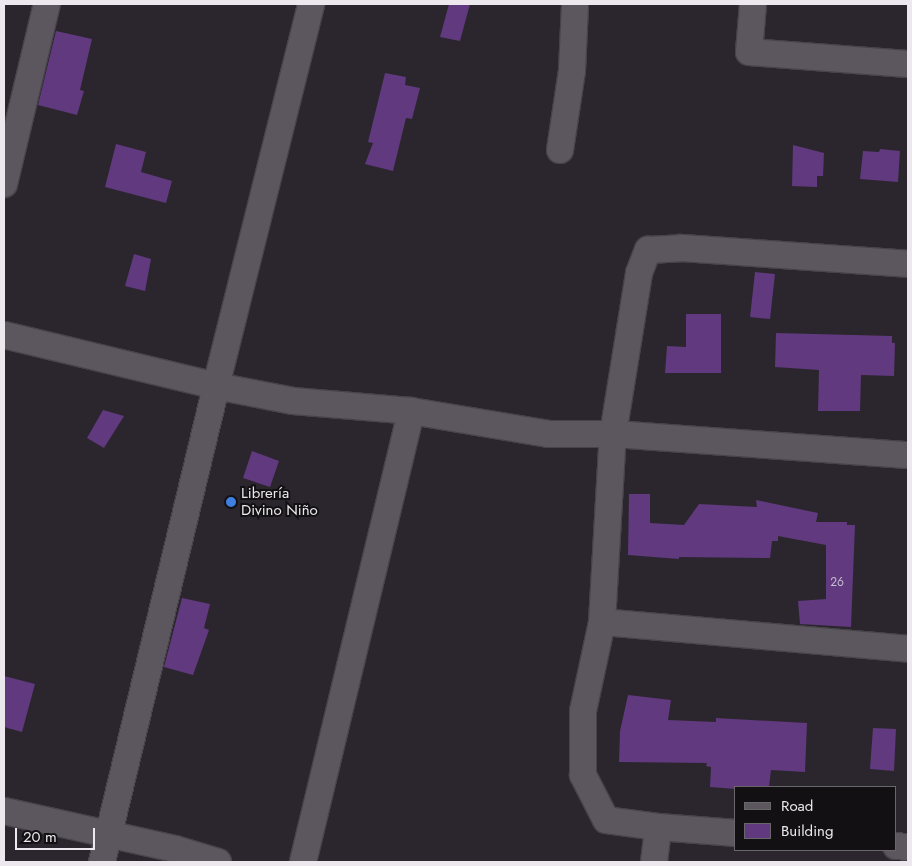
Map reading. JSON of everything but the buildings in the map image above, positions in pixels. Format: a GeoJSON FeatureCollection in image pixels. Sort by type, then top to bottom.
{"type":"FeatureCollection","features":[{"type":"Feature","properties":{"kind":"street"},"geometry":{"type":"LineString","coordinates":[[4,184],[47,4]]}},
{"type":"Feature","properties":{"kind":"street"},"geometry":{"type":"LineString","coordinates":[[102,862],[216,386],[311,4]]}},
{"type":"Feature","properties":{"kind":"street"},"geometry":{"type":"LineString","coordinates":[[560,150],[572,71],[575,4]]}},
{"type":"Feature","properties":{"kind":"street"},"geometry":{"type":"LineString","coordinates":[[753,4],[749,52],[908,64]]}},
{"type":"Feature","properties":{"kind":"street"},"geometry":{"type":"LineString","coordinates":[[734,833],[658,827],[606,820],[584,775],[583,711],[602,622],[613,434],[639,273],[648,250],[681,248],[908,264]]}},
{"type":"Feature","properties":{"kind":"street"},"geometry":{"type":"LineString","coordinates":[[4,335],[216,386],[293,401],[411,411],[548,434],[613,434],[908,455]]}},
{"type":"Feature","properties":{"kind":"street"},"geometry":{"type":"LineString","coordinates":[[303,862],[411,411]]}},
{"type":"Feature","properties":{"kind":"street"},"geometry":{"type":"LineString","coordinates":[[602,622],[908,649]]}},
{"type":"Feature","properties":{"kind":"street"},"geometry":{"type":"LineString","coordinates":[[4,811],[109,836],[175,849],[218,862]]}},
{"type":"Feature","properties":{"kind":"street"},"geometry":{"type":"LineString","coordinates":[[654,862],[658,827]]}},
{"type":"Feature","properties":{"kind":"place","name":"Librería Divino Niño"},"geometry":{"type":"Point","coordinates":[231,502]}}]}
